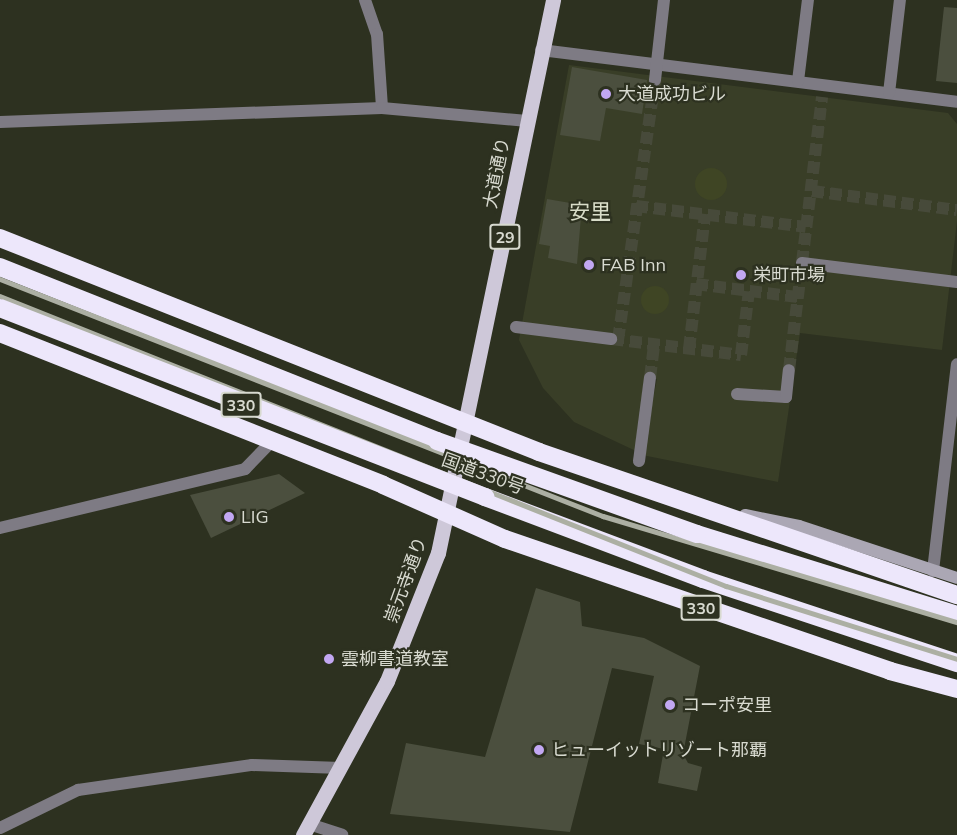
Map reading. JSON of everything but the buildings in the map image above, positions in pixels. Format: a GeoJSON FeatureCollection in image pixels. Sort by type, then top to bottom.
{"type":"FeatureCollection","features":[{"type":"Feature","properties":{"kind":"highway"},"geometry":{"type":"LineString","coordinates":[[0,238],[467,424],[957,595]]}},
{"type":"Feature","properties":{"kind":"highway","name":"国道330号"},"geometry":{"type":"LineString","coordinates":[[0,267],[437,441],[698,534],[957,615]]}},
{"type":"Feature","properties":{"kind":"highway","name":"国道330号"},"geometry":{"type":"LineString","coordinates":[[0,308],[683,572],[957,663]]}},
{"type":"Feature","properties":{"kind":"highway","name":"330"},"geometry":{"type":"LineString","coordinates":[[0,333],[448,516],[682,602],[957,689]]}},
{"type":"Feature","properties":{"kind":"main road","name":"大道通り"},"geometry":{"type":"LineString","coordinates":[[467,424],[553,0]]}},
{"type":"Feature","properties":{"kind":"main road","name":"崇元寺通り"},"geometry":{"type":"LineString","coordinates":[[306,830],[341,768],[413,621],[448,516],[467,424]]}},
{"type":"Feature","properties":{"kind":"main road"},"geometry":{"type":"LineString","coordinates":[[688,503],[799,526],[957,578]]}},
{"type":"Feature","properties":{"kind":"street"},"geometry":{"type":"LineString","coordinates":[[365,0],[377,34],[382,108]]}},
{"type":"Feature","properties":{"kind":"street"},"geometry":{"type":"LineString","coordinates":[[655,80],[664,0]]}},
{"type":"Feature","properties":{"kind":"street"},"geometry":{"type":"LineString","coordinates":[[798,81],[808,0]]}},
{"type":"Feature","properties":{"kind":"street"},"geometry":{"type":"LineString","coordinates":[[889,93],[900,0]]}},
{"type":"Feature","properties":{"kind":"street"},"geometry":{"type":"LineString","coordinates":[[542,50],[957,102]]}},
{"type":"Feature","properties":{"kind":"street"},"geometry":{"type":"LineString","coordinates":[[822,97],[823,84]]}},
{"type":"Feature","properties":{"kind":"street"},"geometry":{"type":"LineString","coordinates":[[0,122],[382,108],[527,121]]}},
{"type":"Feature","properties":{"kind":"street"},"geometry":{"type":"LineString","coordinates":[[802,263],[957,282]]}},
{"type":"Feature","properties":{"kind":"street"},"geometry":{"type":"LineString","coordinates":[[516,327],[611,339]]}},
{"type":"Feature","properties":{"kind":"street"},"geometry":{"type":"LineString","coordinates":[[933,571],[957,364]]}},
{"type":"Feature","properties":{"kind":"street"},"geometry":{"type":"LineString","coordinates":[[737,394],[786,397],[789,370]]}},
{"type":"Feature","properties":{"kind":"street"},"geometry":{"type":"LineString","coordinates":[[639,461],[650,378]]}},
{"type":"Feature","properties":{"kind":"street"},"geometry":{"type":"LineString","coordinates":[[0,528],[245,469],[271,442]]}},
{"type":"Feature","properties":{"kind":"street"},"geometry":{"type":"LineString","coordinates":[[0,828],[78,790],[252,765],[341,768]]}},
{"type":"Feature","properties":{"kind":"street"},"geometry":{"type":"LineString","coordinates":[[306,830],[342,835]]}},
{"type":"Feature","properties":{"kind":"shaded area","name":"栄町市場"},"geometry":{"type":"Polygon","coordinates":[[[569,65],[948,113],[957,124],[957,221],[942,350],[800,333],[778,482],[642,455],[657,379],[645,377],[636,451],[574,422],[543,388],[519,340],[569,65]]]}},
{"type":"Feature","properties":{"kind":"shaded area"},"geometry":{"type":"Polygon","coordinates":[[[711,168],[722,173],[727,184],[722,195],[711,200],[700,195],[695,184],[700,173],[711,168]]]}},
{"type":"Feature","properties":{"kind":"shaded area"},"geometry":{"type":"Polygon","coordinates":[[[655,286],[665,290],[669,300],[665,310],[655,314],[645,310],[641,300],[645,290],[655,286]]]}},
{"type":"Feature","properties":{"kind":"tunnel"},"geometry":{"type":"LineString","coordinates":[[618,340],[655,80]]}},
{"type":"Feature","properties":{"kind":"tunnel"},"geometry":{"type":"LineString","coordinates":[[789,370],[822,97]]}},
{"type":"Feature","properties":{"kind":"tunnel"},"geometry":{"type":"LineString","coordinates":[[812,191],[957,210]]}},
{"type":"Feature","properties":{"kind":"tunnel"},"geometry":{"type":"LineString","coordinates":[[636,206],[806,227]]}},
{"type":"Feature","properties":{"kind":"tunnel"},"geometry":{"type":"LineString","coordinates":[[689,349],[705,214]]}},
{"type":"Feature","properties":{"kind":"tunnel"},"geometry":{"type":"LineString","coordinates":[[696,284],[798,297]]}},
{"type":"Feature","properties":{"kind":"tunnel"},"geometry":{"type":"LineString","coordinates":[[612,339],[741,355],[749,291]]}},
{"type":"Feature","properties":{"kind":"tunnel"},"geometry":{"type":"LineString","coordinates":[[650,378],[654,345]]}},
{"type":"Feature","properties":{"kind":"railway"},"geometry":{"type":"LineString","coordinates":[[0,279],[603,516],[957,622]]}},
{"type":"Feature","properties":{"kind":"railway"},"geometry":{"type":"LineString","coordinates":[[0,296],[726,586],[957,659]]}},
{"type":"Feature","properties":{"kind":"place","name":"大道成功ビル"},"geometry":{"type":"Point","coordinates":[606,94]}},
{"type":"Feature","properties":{"kind":"place","name":"FAB Inn"},"geometry":{"type":"Point","coordinates":[589,265]}},
{"type":"Feature","properties":{"kind":"place","name":"栄町市場"},"geometry":{"type":"Point","coordinates":[741,275]}},
{"type":"Feature","properties":{"kind":"place","name":"LIG"},"geometry":{"type":"Point","coordinates":[229,517]}},
{"type":"Feature","properties":{"kind":"place","name":"雲柳書道教室"},"geometry":{"type":"Point","coordinates":[329,659]}},
{"type":"Feature","properties":{"kind":"place","name":"コーポ安里"},"geometry":{"type":"Point","coordinates":[670,705]}},
{"type":"Feature","properties":{"kind":"place","name":"ヒューイットリゾート那覇"},"geometry":{"type":"Point","coordinates":[539,750]}},
{"type":"Feature","properties":{"kind":"district","name":"安里"},"geometry":{"type":"Point","coordinates":[590,211]}}]}
